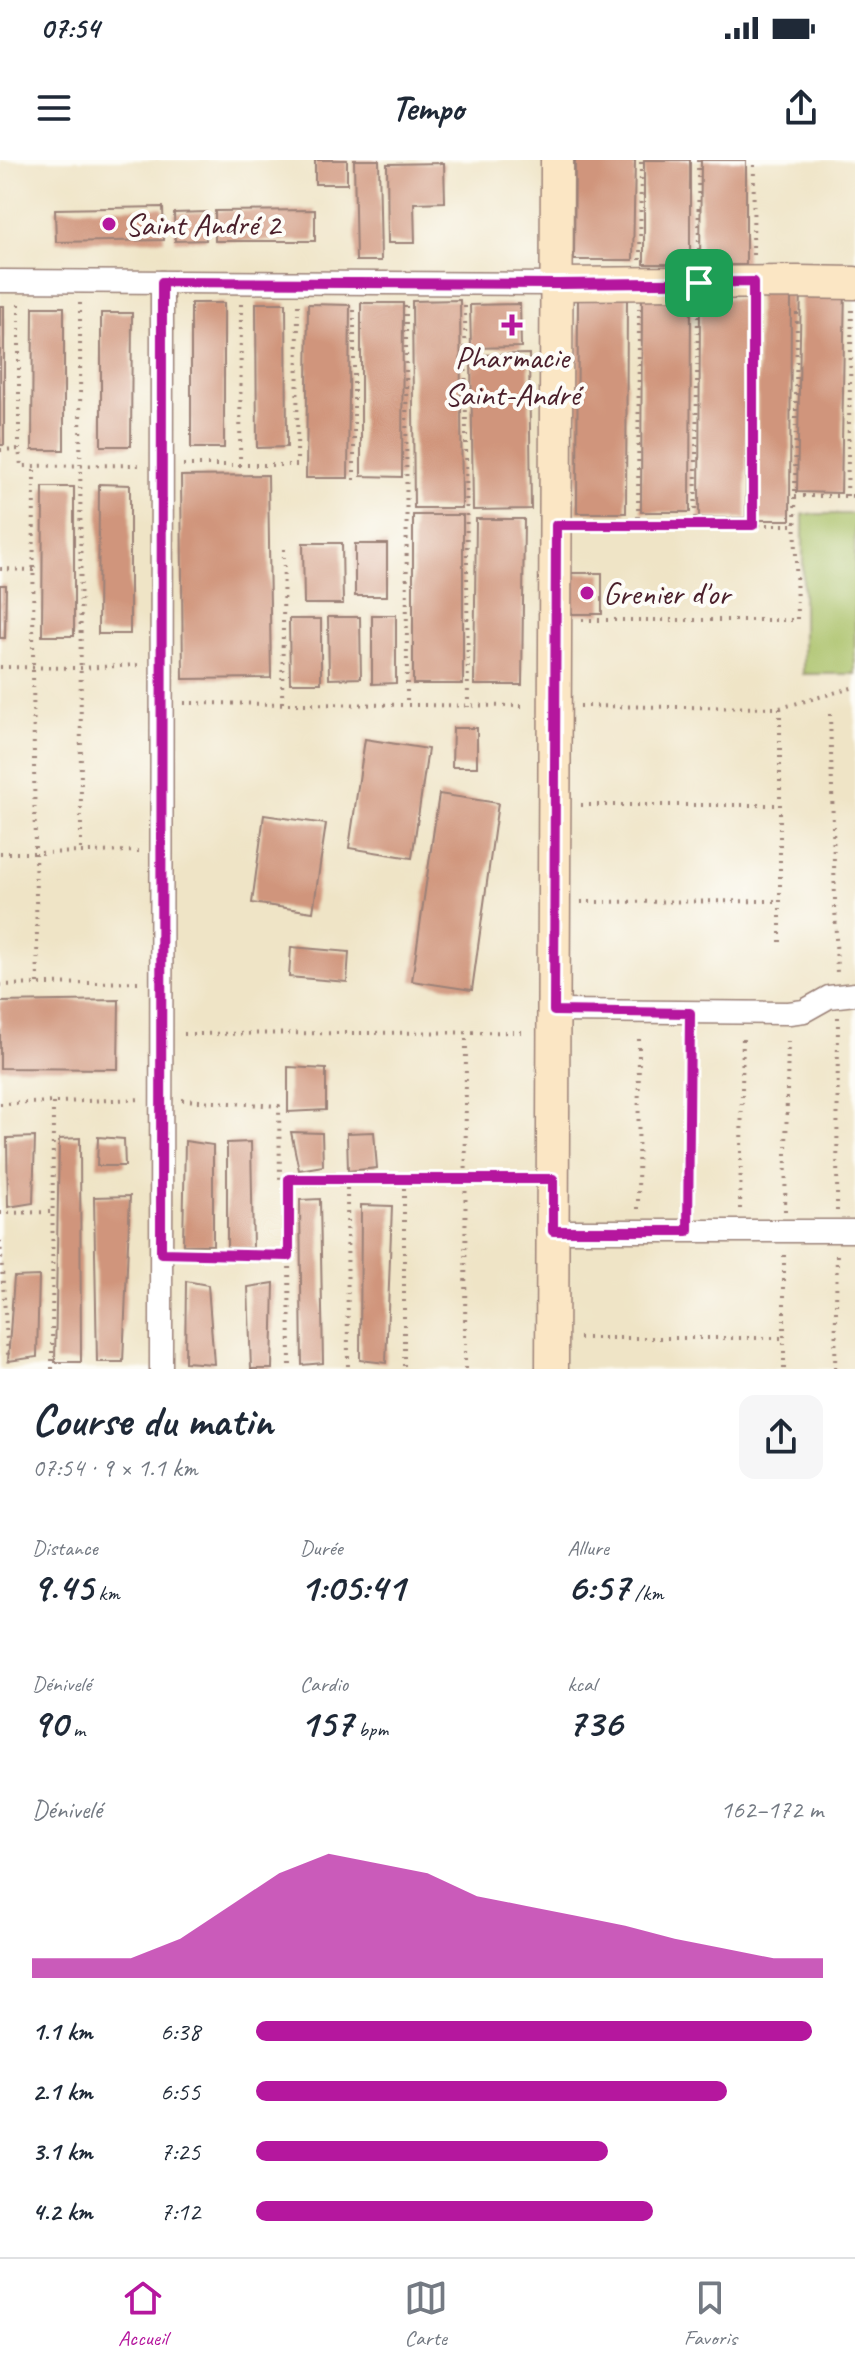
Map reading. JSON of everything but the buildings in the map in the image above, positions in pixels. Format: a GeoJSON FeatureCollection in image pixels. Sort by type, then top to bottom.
{"type":"FeatureCollection","features":[{"type":"Feature","properties":{"kind":"street"},"geometry":{"type":"LineString","coordinates":[[552,1353],[557,160]]}},
{"type":"Feature","properties":{"kind":"street"},"geometry":{"type":"LineString","coordinates":[[10,281],[854,283]]}},
{"type":"Feature","properties":{"kind":"street"},"geometry":{"type":"LineString","coordinates":[[161,1369],[162,282]]}},
{"type":"Feature","properties":{"kind":"street"},"geometry":{"type":"LineString","coordinates":[[554,1021],[640,1013],[789,1013],[804,1011],[824,998],[846,995]]}},
{"type":"Feature","properties":{"kind":"street"},"geometry":{"type":"LineString","coordinates":[[553,1231],[846,1231]]}},
{"type":"Feature","properties":{"kind":"path"},"geometry":{"type":"LineString","coordinates":[[638,526],[641,160]]}},
{"type":"Feature","properties":{"kind":"path"},"geometry":{"type":"LineString","coordinates":[[695,526],[698,160]]}},
{"type":"Feature","properties":{"kind":"path"},"geometry":{"type":"LineString","coordinates":[[753,525],[754,160]]}},
{"type":"Feature","properties":{"kind":"path"},"geometry":{"type":"LineString","coordinates":[[10,281],[19,449]]}},
{"type":"Feature","properties":{"kind":"path"},"geometry":{"type":"LineString","coordinates":[[80,282],[81,853]]}},
{"type":"Feature","properties":{"kind":"path"},"geometry":{"type":"LineString","coordinates":[[240,466],[241,282]]}},
{"type":"Feature","properties":{"kind":"path"},"geometry":{"type":"LineString","coordinates":[[555,620],[797,620],[798,282]]}},
{"type":"Feature","properties":{"kind":"path"},"geometry":{"type":"LineString","coordinates":[[297,465],[298,283]]}},
{"type":"Feature","properties":{"kind":"path"},"geometry":{"type":"LineString","coordinates":[[354,283],[354,480]]}},
{"type":"Feature","properties":{"kind":"path"},"geometry":{"type":"LineString","coordinates":[[406,283],[407,706]]}},
{"type":"Feature","properties":{"kind":"path"},"geometry":{"type":"LineString","coordinates":[[465,283],[468,707]]}},
{"type":"Feature","properties":{"kind":"path"},"geometry":{"type":"LineString","coordinates":[[847,496],[854,283]]}},
{"type":"Feature","properties":{"kind":"path"},"geometry":{"type":"LineString","coordinates":[[34,465],[33,668],[38,983]]}},
{"type":"Feature","properties":{"kind":"path"},"geometry":{"type":"LineString","coordinates":[[795,496],[855,496]]}},
{"type":"Feature","properties":{"kind":"path"},"geometry":{"type":"LineString","coordinates":[[556,525],[796,525]]}},
{"type":"Feature","properties":{"kind":"path"},"geometry":{"type":"LineString","coordinates":[[282,703],[284,548]]}},
{"type":"Feature","properties":{"kind":"path"},"geometry":{"type":"LineString","coordinates":[[0,569],[34,570]]}},
{"type":"Feature","properties":{"kind":"path"},"geometry":{"type":"LineString","coordinates":[[0,667],[80,668],[162,664]]}},
{"type":"Feature","properties":{"kind":"path"},"geometry":{"type":"LineString","coordinates":[[162,703],[780,708],[855,687]]}},
{"type":"Feature","properties":{"kind":"path"},"geometry":{"type":"LineString","coordinates":[[780,708],[780,947]]}},
{"type":"Feature","properties":{"kind":"path"},"geometry":{"type":"LineString","coordinates":[[830,714],[846,995],[846,1231],[835,1369]]}},
{"type":"Feature","properties":{"kind":"path"},"geometry":{"type":"LineString","coordinates":[[555,805],[780,805]]}},
{"type":"Feature","properties":{"kind":"path"},"geometry":{"type":"LineString","coordinates":[[0,853],[162,850]]}},
{"type":"Feature","properties":{"kind":"path"},"geometry":{"type":"LineString","coordinates":[[554,902],[780,901]]}},
{"type":"Feature","properties":{"kind":"path"},"geometry":{"type":"LineString","coordinates":[[0,985],[161,982]]}},
{"type":"Feature","properties":{"kind":"path"},"geometry":{"type":"LineString","coordinates":[[637,1231],[640,1013]]}},
{"type":"Feature","properties":{"kind":"path"},"geometry":{"type":"LineString","coordinates":[[688,1231],[690,1013]]}},
{"type":"Feature","properties":{"kind":"path"},"geometry":{"type":"LineString","coordinates":[[740,1231],[744,1013]]}},
{"type":"Feature","properties":{"kind":"path"},"geometry":{"type":"LineString","coordinates":[[784,1369],[789,1013]]}},
{"type":"Feature","properties":{"kind":"path"},"geometry":{"type":"LineString","coordinates":[[161,1034],[466,1033],[554,1021]]}},
{"type":"Feature","properties":{"kind":"path"},"geometry":{"type":"LineString","coordinates":[[465,1369],[466,1033]]}},
{"type":"Feature","properties":{"kind":"path"},"geometry":{"type":"LineString","coordinates":[[0,1104],[161,1099],[279,1106],[280,1179],[553,1179]]}},
{"type":"Feature","properties":{"kind":"path"},"geometry":{"type":"LineString","coordinates":[[52,1369],[53,1102]]}},
{"type":"Feature","properties":{"kind":"path"},"geometry":{"type":"LineString","coordinates":[[289,1179],[290,1369]]}},
{"type":"Feature","properties":{"kind":"path"},"geometry":{"type":"LineString","coordinates":[[347,1180],[348,1369]]}},
{"type":"Feature","properties":{"kind":"path"},"geometry":{"type":"LineString","coordinates":[[404,1180],[404,1369]]}},
{"type":"Feature","properties":{"kind":"path"},"geometry":{"type":"LineString","coordinates":[[0,1213],[52,1212]]}},
{"type":"Feature","properties":{"kind":"path"},"geometry":{"type":"LineString","coordinates":[[0,1241],[9,1369]]}},
{"type":"Feature","properties":{"kind":"path"},"geometry":{"type":"LineString","coordinates":[[161,1253],[289,1256]]}},
{"type":"Feature","properties":{"kind":"path"},"geometry":{"type":"LineString","coordinates":[[552,1353],[784,1338]]}},
{"type":"Feature","properties":{"kind":"green space"},"geometry":{"type":"Polygon","coordinates":[[[803,514],[855,514],[855,674],[803,674],[803,514]]]}},
{"type":"Feature","properties":{"kind":"place","name":"Saint André 2"},"geometry":{"type":"Point","coordinates":[109,224]}},
{"type":"Feature","properties":{"kind":"place","name":"Pharmacie Saint-André"},"geometry":{"type":"Point","coordinates":[512,325]}},
{"type":"Feature","properties":{"kind":"place","name":"Grenier d'or"},"geometry":{"type":"Point","coordinates":[587,593]}},
{"type":"Feature","properties":{"kind":"route"},"geometry":{"type":"LineString","coordinates":[[162,282],[699,283],[753,282],[753,525],[556,525],[554,1011],[690,1013],[688,1231],[553,1231],[553,1179],[289,1179],[289,1256],[161,1253],[162,282]]}}]}
